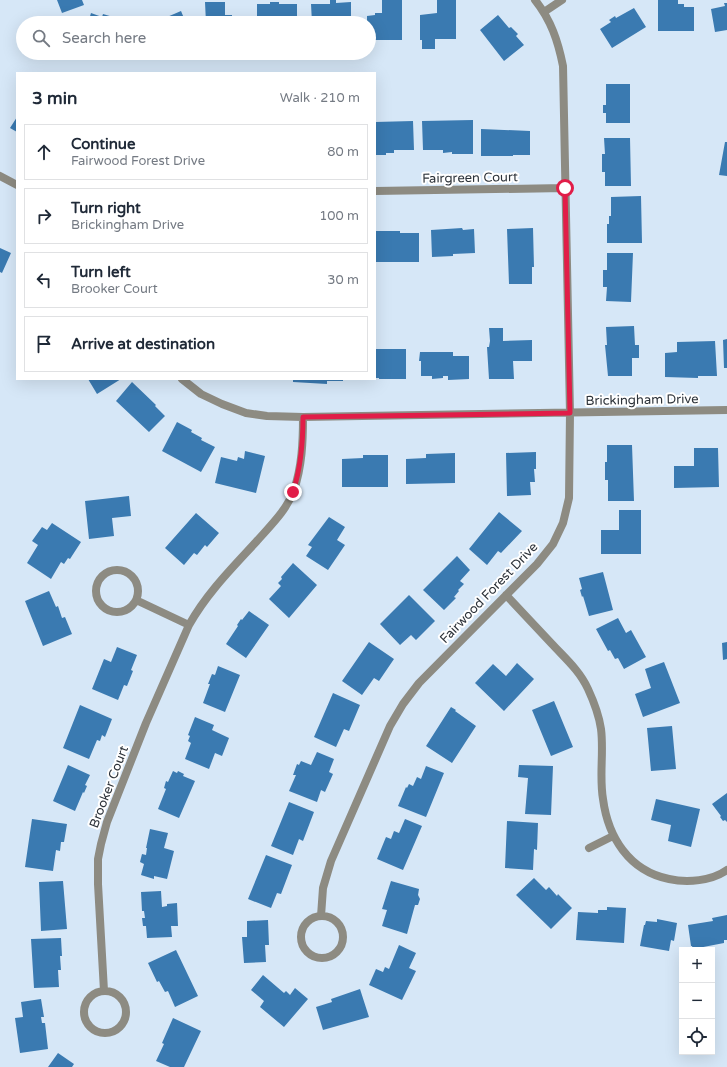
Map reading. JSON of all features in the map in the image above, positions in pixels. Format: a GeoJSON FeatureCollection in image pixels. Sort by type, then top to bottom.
{"type":"FeatureCollection","features":[{"type":"Feature","properties":{"kind":"street","name":"Fairwood Forest Drive"},"geometry":{"type":"LineString","coordinates":[[321,916],[323,888],[331,860],[390,726],[403,704],[419,682],[537,564],[553,544],[562,523],[569,498],[570,413],[563,66],[554,31],[544,12],[535,0]]}},
{"type":"Feature","properties":{"kind":"street"},"geometry":{"type":"LineString","coordinates":[[544,12],[562,0]]}},
{"type":"Feature","properties":{"kind":"street"},"geometry":{"type":"LineString","coordinates":[[0,176],[16,184]]}},
{"type":"Feature","properties":{"kind":"street","name":"Fairgreen Court"},"geometry":{"type":"LineString","coordinates":[[376,191],[565,188]]}},
{"type":"Feature","properties":{"kind":"street","name":"Brickingham Drive"},"geometry":{"type":"LineString","coordinates":[[183,380],[201,394],[222,404],[246,413],[267,416],[303,417],[727,410]]}},
{"type":"Feature","properties":{"kind":"street","name":"Brooker Court"},"geometry":{"type":"LineString","coordinates":[[104,991],[98,859],[107,822],[141,737],[190,625],[209,594],[281,513],[293,492],[299,473],[303,447],[303,417]]}},
{"type":"Feature","properties":{"kind":"street"},"geometry":{"type":"LineString","coordinates":[[123,570],[129,573],[137,584],[138,591],[136,600],[128,609],[121,611],[108,609],[98,600],[96,593],[99,580],[109,571],[123,570]]}},
{"type":"Feature","properties":{"kind":"street"},"geometry":{"type":"LineString","coordinates":[[506,595],[575,668],[587,686],[596,708],[601,729],[602,798],[606,818],[613,836],[627,857],[643,870],[661,878],[681,882],[700,880],[721,874],[727,870]]}},
{"type":"Feature","properties":{"kind":"street"},"geometry":{"type":"LineString","coordinates":[[136,600],[190,625]]}},
{"type":"Feature","properties":{"kind":"street"},"geometry":{"type":"LineString","coordinates":[[589,848],[613,836]]}},
{"type":"Feature","properties":{"kind":"street"},"geometry":{"type":"LineString","coordinates":[[321,916],[328,917],[339,924],[343,938],[342,945],[338,951],[333,955],[319,958],[312,956],[303,946],[302,933],[308,921],[321,916]]}},
{"type":"Feature","properties":{"kind":"street"},"geometry":{"type":"LineString","coordinates":[[104,991],[117,995],[125,1006],[126,1013],[125,1020],[121,1026],[116,1030],[102,1033],[96,1031],[90,1026],[86,1021],[84,1014],[87,1002],[97,993],[104,991]]}},
{"type":"Feature","properties":{"kind":"building"},"geometry":{"type":"Polygon","coordinates":[[[57,0],[82,0],[84,5],[62,13],[57,0]]]}},
{"type":"Feature","properties":{"kind":"building"},"geometry":{"type":"Polygon","coordinates":[[[330,0],[336,0],[336,3],[351,2],[351,16],[312,16],[311,4],[330,4],[330,0]]]}},
{"type":"Feature","properties":{"kind":"building"},"geometry":{"type":"Polygon","coordinates":[[[382,0],[402,0],[402,40],[376,40],[376,16],[367,16],[375,15],[375,13],[382,13],[382,0]]]}},
{"type":"Feature","properties":{"kind":"building"},"geometry":{"type":"Polygon","coordinates":[[[437,0],[456,0],[456,39],[435,39],[435,49],[422,49],[422,40],[420,40],[420,15],[437,13],[437,0]]]}},
{"type":"Feature","properties":{"kind":"building"},"geometry":{"type":"Polygon","coordinates":[[[658,0],[678,0],[678,4],[684,4],[684,7],[694,7],[694,31],[658,31],[658,0]]]}},
{"type":"Feature","properties":{"kind":"building"},"geometry":{"type":"Polygon","coordinates":[[[205,2],[225,2],[225,15],[232,15],[232,16],[206,16],[205,2]]]}},
{"type":"Feature","properties":{"kind":"building"},"geometry":{"type":"Polygon","coordinates":[[[270,2],[279,2],[279,4],[297,4],[297,16],[257,16],[257,4],[270,4],[270,2]]]}},
{"type":"Feature","properties":{"kind":"building"},"geometry":{"type":"Polygon","coordinates":[[[724,3],[727,3],[727,30],[715,32],[711,9],[725,6],[724,3]]]}},
{"type":"Feature","properties":{"kind":"building"},"geometry":{"type":"Polygon","coordinates":[[[634,8],[646,27],[612,48],[600,29],[611,22],[609,20],[615,16],[616,18],[634,8]]]}},
{"type":"Feature","properties":{"kind":"building"},"geometry":{"type":"Polygon","coordinates":[[[181,11],[183,16],[169,16],[181,11]]]}},
{"type":"Feature","properties":{"kind":"building"},"geometry":{"type":"Polygon","coordinates":[[[91,13],[99,16],[90,16],[91,13]]]}},
{"type":"Feature","properties":{"kind":"building"},"geometry":{"type":"Polygon","coordinates":[[[498,15],[509,28],[511,27],[518,34],[516,36],[524,45],[504,61],[480,30],[498,15]]]}},
{"type":"Feature","properties":{"kind":"building"},"geometry":{"type":"Polygon","coordinates":[[[606,84],[630,84],[630,123],[606,123],[606,113],[603,113],[603,105],[606,105],[606,84]]]}},
{"type":"Feature","properties":{"kind":"building"},"geometry":{"type":"Polygon","coordinates":[[[16,119],[16,131],[10,128],[16,119]]]}},
{"type":"Feature","properties":{"kind":"building"},"geometry":{"type":"Polygon","coordinates":[[[473,120],[473,154],[452,154],[452,152],[443,153],[443,150],[423,150],[422,121],[473,120]]]}},
{"type":"Feature","properties":{"kind":"building"},"geometry":{"type":"Polygon","coordinates":[[[413,121],[414,150],[394,150],[394,153],[376,155],[376,122],[413,121]]]}},
{"type":"Feature","properties":{"kind":"building"},"geometry":{"type":"Polygon","coordinates":[[[481,129],[530,131],[530,155],[481,156],[481,129]]]}},
{"type":"Feature","properties":{"kind":"building"},"geometry":{"type":"Polygon","coordinates":[[[604,138],[630,138],[631,186],[605,186],[605,172],[602,172],[602,154],[605,154],[604,138]]]}},
{"type":"Feature","properties":{"kind":"building"},"geometry":{"type":"Polygon","coordinates":[[[725,142],[727,142],[727,176],[719,175],[725,142]]]}},
{"type":"Feature","properties":{"kind":"building"},"geometry":{"type":"Polygon","coordinates":[[[641,196],[642,243],[607,243],[607,224],[609,224],[609,216],[611,216],[611,197],[641,196]]]}},
{"type":"Feature","properties":{"kind":"building"},"geometry":{"type":"Polygon","coordinates":[[[462,228],[463,230],[474,229],[475,253],[432,257],[431,230],[462,228]]]}},
{"type":"Feature","properties":{"kind":"building"},"geometry":{"type":"Polygon","coordinates":[[[533,228],[534,267],[532,267],[532,284],[509,284],[507,229],[533,228]]]}},
{"type":"Feature","properties":{"kind":"building"},"geometry":{"type":"Polygon","coordinates":[[[376,231],[419,233],[419,262],[376,262],[376,231]]]}},
{"type":"Feature","properties":{"kind":"building"},"geometry":{"type":"Polygon","coordinates":[[[0,248],[11,253],[2,273],[0,272],[0,248]]]}},
{"type":"Feature","properties":{"kind":"building"},"geometry":{"type":"Polygon","coordinates":[[[607,253],[633,253],[631,302],[606,301],[607,287],[603,287],[603,270],[607,270],[607,253]]]}},
{"type":"Feature","properties":{"kind":"building"},"geometry":{"type":"Polygon","coordinates":[[[634,326],[635,345],[639,345],[639,358],[632,358],[632,376],[608,376],[605,345],[607,345],[606,327],[634,326]]]}},
{"type":"Feature","properties":{"kind":"building"},"geometry":{"type":"Polygon","coordinates":[[[489,328],[503,328],[503,341],[532,340],[532,361],[513,361],[514,379],[489,379],[487,347],[489,347],[490,341],[489,328]]]}},
{"type":"Feature","properties":{"kind":"building"},"geometry":{"type":"Polygon","coordinates":[[[727,339],[727,368],[724,368],[723,340],[727,339]]]}},
{"type":"Feature","properties":{"kind":"building"},"geometry":{"type":"Polygon","coordinates":[[[715,341],[717,376],[698,376],[698,378],[665,377],[665,353],[677,352],[677,342],[715,341]]]}},
{"type":"Feature","properties":{"kind":"building"},"geometry":{"type":"Polygon","coordinates":[[[376,349],[406,349],[406,379],[376,378],[376,349]]]}},
{"type":"Feature","properties":{"kind":"building"},"geometry":{"type":"Polygon","coordinates":[[[420,352],[453,352],[453,356],[469,356],[469,379],[448,380],[448,376],[443,376],[443,378],[432,379],[432,376],[421,376],[421,361],[419,361],[420,352]]]}},
{"type":"Feature","properties":{"kind":"building"},"geometry":{"type":"Polygon","coordinates":[[[89,380],[119,380],[97,394],[89,380]]]}},
{"type":"Feature","properties":{"kind":"building"},"geometry":{"type":"Polygon","coordinates":[[[293,380],[343,380],[327,381],[327,384],[293,382],[293,380]]]}},
{"type":"Feature","properties":{"kind":"building"},"geometry":{"type":"Polygon","coordinates":[[[132,382],[156,405],[155,406],[165,416],[149,432],[116,401],[132,382]]]}},
{"type":"Feature","properties":{"kind":"building"},"geometry":{"type":"Polygon","coordinates":[[[177,422],[192,430],[191,432],[202,438],[201,440],[215,447],[201,472],[162,451],[177,422]]]}},
{"type":"Feature","properties":{"kind":"building"},"geometry":{"type":"Polygon","coordinates":[[[607,445],[632,445],[634,501],[608,501],[608,480],[605,480],[607,445]]]}},
{"type":"Feature","properties":{"kind":"building"},"geometry":{"type":"Polygon","coordinates":[[[694,448],[718,448],[719,487],[674,488],[674,466],[694,466],[694,448]]]}},
{"type":"Feature","properties":{"kind":"building"},"geometry":{"type":"Polygon","coordinates":[[[245,451],[265,456],[256,493],[215,483],[221,457],[237,461],[238,457],[244,459],[245,451]]]}},
{"type":"Feature","properties":{"kind":"building"},"geometry":{"type":"Polygon","coordinates":[[[536,452],[536,469],[534,469],[535,482],[530,482],[531,495],[507,496],[506,453],[536,452]]]}},
{"type":"Feature","properties":{"kind":"building"},"geometry":{"type":"Polygon","coordinates":[[[455,453],[455,483],[406,484],[406,459],[426,458],[426,454],[455,453]]]}},
{"type":"Feature","properties":{"kind":"building"},"geometry":{"type":"Polygon","coordinates":[[[363,455],[388,455],[388,487],[342,487],[342,459],[363,458],[363,455]]]}},
{"type":"Feature","properties":{"kind":"building"},"geometry":{"type":"Polygon","coordinates":[[[129,496],[131,516],[112,518],[114,536],[89,539],[85,501],[129,496]]]}},
{"type":"Feature","properties":{"kind":"building"},"geometry":{"type":"Polygon","coordinates":[[[619,510],[641,510],[641,554],[601,554],[601,530],[619,530],[619,510]]]}},
{"type":"Feature","properties":{"kind":"building"},"geometry":{"type":"Polygon","coordinates":[[[499,512],[522,531],[501,553],[498,551],[487,565],[469,549],[499,512]]]}},
{"type":"Feature","properties":{"kind":"building"},"geometry":{"type":"Polygon","coordinates":[[[196,513],[219,533],[207,547],[205,545],[197,555],[194,553],[184,565],[165,548],[196,513]]]}},
{"type":"Feature","properties":{"kind":"building"},"geometry":{"type":"Polygon","coordinates":[[[329,517],[345,527],[337,540],[345,545],[328,570],[306,556],[312,547],[308,545],[329,517]]]}},
{"type":"Feature","properties":{"kind":"building"},"geometry":{"type":"Polygon","coordinates":[[[52,523],[81,542],[70,559],[68,558],[64,564],[61,562],[51,579],[27,563],[38,545],[32,541],[42,527],[47,530],[52,523]]]}},
{"type":"Feature","properties":{"kind":"building"},"geometry":{"type":"Polygon","coordinates":[[[457,556],[470,570],[460,581],[464,584],[454,597],[456,598],[444,610],[423,590],[457,556]]]}},
{"type":"Feature","properties":{"kind":"building"},"geometry":{"type":"Polygon","coordinates":[[[293,563],[317,585],[289,618],[269,599],[281,586],[278,583],[282,579],[281,577],[293,563]]]}},
{"type":"Feature","properties":{"kind":"building"},"geometry":{"type":"Polygon","coordinates":[[[603,572],[613,610],[589,616],[580,590],[582,589],[579,578],[603,572]]]}},
{"type":"Feature","properties":{"kind":"building"},"geometry":{"type":"Polygon","coordinates":[[[49,591],[56,607],[58,606],[62,618],[65,617],[72,634],[43,646],[25,601],[49,591]]]}},
{"type":"Feature","properties":{"kind":"building"},"geometry":{"type":"Polygon","coordinates":[[[409,595],[435,621],[416,640],[411,635],[400,645],[380,624],[409,595]]]}},
{"type":"Feature","properties":{"kind":"building"},"geometry":{"type":"Polygon","coordinates":[[[249,611],[269,625],[246,658],[226,644],[241,619],[242,620],[249,611]]]}},
{"type":"Feature","properties":{"kind":"building"},"geometry":{"type":"Polygon","coordinates":[[[618,618],[626,633],[631,630],[646,657],[624,669],[618,658],[615,659],[610,650],[608,651],[596,629],[618,618]]]}},
{"type":"Feature","properties":{"kind":"building"},"geometry":{"type":"Polygon","coordinates":[[[369,642],[394,659],[379,681],[374,678],[362,695],[342,681],[369,642]]]}},
{"type":"Feature","properties":{"kind":"building"},"geometry":{"type":"Polygon","coordinates":[[[727,642],[727,659],[723,660],[722,643],[727,642]]]}},
{"type":"Feature","properties":{"kind":"building"},"geometry":{"type":"Polygon","coordinates":[[[117,647],[137,655],[127,686],[124,685],[118,700],[92,689],[104,659],[111,662],[117,647]]]}},
{"type":"Feature","properties":{"kind":"building"},"geometry":{"type":"Polygon","coordinates":[[[664,662],[680,703],[643,717],[635,694],[651,688],[645,669],[664,662]]]}},
{"type":"Feature","properties":{"kind":"building"},"geometry":{"type":"Polygon","coordinates":[[[517,663],[534,679],[504,711],[475,683],[493,664],[506,676],[517,663]]]}},
{"type":"Feature","properties":{"kind":"building"},"geometry":{"type":"Polygon","coordinates":[[[218,666],[240,675],[225,712],[203,703],[212,674],[215,675],[218,666]]]}},
{"type":"Feature","properties":{"kind":"building"},"geometry":{"type":"Polygon","coordinates":[[[333,693],[360,705],[349,731],[344,729],[336,747],[314,737],[333,693]]]}},
{"type":"Feature","properties":{"kind":"building"},"geometry":{"type":"Polygon","coordinates":[[[554,701],[573,747],[551,756],[532,710],[554,701]]]}},
{"type":"Feature","properties":{"kind":"building"},"geometry":{"type":"Polygon","coordinates":[[[80,705],[112,719],[105,737],[102,735],[100,741],[97,740],[89,759],[63,748],[80,705]]]}},
{"type":"Feature","properties":{"kind":"building"},"geometry":{"type":"Polygon","coordinates":[[[451,707],[476,726],[452,763],[426,746],[451,707]]]}},
{"type":"Feature","properties":{"kind":"building"},"geometry":{"type":"Polygon","coordinates":[[[195,717],[214,725],[212,730],[229,738],[222,756],[215,753],[209,769],[185,759],[191,743],[188,741],[190,736],[188,735],[195,717]]]}},
{"type":"Feature","properties":{"kind":"building"},"geometry":{"type":"Polygon","coordinates":[[[672,726],[676,769],[651,771],[647,728],[672,726]]]}},
{"type":"Feature","properties":{"kind":"building"},"geometry":{"type":"Polygon","coordinates":[[[317,752],[334,759],[329,772],[333,774],[325,792],[321,790],[317,802],[289,791],[296,775],[293,775],[297,764],[299,765],[301,761],[311,765],[317,752]]]}},
{"type":"Feature","properties":{"kind":"building"},"geometry":{"type":"Polygon","coordinates":[[[68,765],[90,775],[85,785],[87,786],[75,811],[53,801],[68,765]]]}},
{"type":"Feature","properties":{"kind":"building"},"geometry":{"type":"Polygon","coordinates":[[[519,765],[553,766],[551,815],[525,814],[528,778],[518,777],[519,765]]]}},
{"type":"Feature","properties":{"kind":"building"},"geometry":{"type":"Polygon","coordinates":[[[426,766],[444,773],[426,817],[398,806],[406,787],[407,788],[409,784],[413,786],[417,777],[421,779],[426,766]]]}},
{"type":"Feature","properties":{"kind":"building"},"geometry":{"type":"Polygon","coordinates":[[[173,771],[177,773],[178,771],[184,774],[183,776],[195,781],[179,818],[158,809],[166,789],[164,788],[166,781],[168,782],[173,771]]]}},
{"type":"Feature","properties":{"kind":"building"},"geometry":{"type":"Polygon","coordinates":[[[727,793],[727,822],[725,820],[723,821],[712,804],[727,793]]]}},
{"type":"Feature","properties":{"kind":"building"},"geometry":{"type":"Polygon","coordinates":[[[656,799],[700,809],[691,847],[668,841],[671,825],[651,820],[656,799]]]}},
{"type":"Feature","properties":{"kind":"building"},"geometry":{"type":"Polygon","coordinates":[[[289,802],[314,812],[303,841],[299,839],[293,855],[271,846],[289,802]]]}},
{"type":"Feature","properties":{"kind":"building"},"geometry":{"type":"Polygon","coordinates":[[[32,819],[67,824],[64,842],[61,842],[60,851],[56,850],[53,871],[25,867],[32,819]]]}},
{"type":"Feature","properties":{"kind":"building"},"geometry":{"type":"Polygon","coordinates":[[[405,819],[422,826],[403,870],[377,859],[386,837],[391,839],[394,831],[399,833],[405,819]]]}},
{"type":"Feature","properties":{"kind":"building"},"geometry":{"type":"Polygon","coordinates":[[[507,821],[538,823],[537,850],[534,849],[533,870],[505,868],[507,821]]]}},
{"type":"Feature","properties":{"kind":"building"},"geometry":{"type":"Polygon","coordinates":[[[150,829],[168,833],[164,848],[174,851],[167,879],[154,876],[154,879],[141,875],[144,864],[140,862],[142,854],[146,855],[150,829]]]}},
{"type":"Feature","properties":{"kind":"building"},"geometry":{"type":"Polygon","coordinates":[[[266,855],[292,865],[281,894],[277,893],[271,908],[248,899],[266,855]]]}},
{"type":"Feature","properties":{"kind":"building"},"geometry":{"type":"Polygon","coordinates":[[[534,878],[546,890],[549,887],[557,896],[558,894],[572,908],[551,929],[516,895],[534,878]]]}},
{"type":"Feature","properties":{"kind":"building"},"geometry":{"type":"Polygon","coordinates":[[[63,881],[67,929],[41,931],[39,882],[63,881]]]}},
{"type":"Feature","properties":{"kind":"building"},"geometry":{"type":"Polygon","coordinates":[[[391,881],[419,889],[418,895],[420,899],[418,905],[415,905],[407,934],[382,926],[387,910],[382,909],[391,881]]]}},
{"type":"Feature","properties":{"kind":"building"},"geometry":{"type":"Polygon","coordinates":[[[161,891],[162,907],[167,906],[167,904],[177,903],[178,926],[171,926],[172,937],[147,938],[146,926],[143,926],[142,918],[145,918],[144,911],[142,911],[141,892],[161,891]]]}},
{"type":"Feature","properties":{"kind":"building"},"geometry":{"type":"Polygon","coordinates":[[[607,907],[626,908],[624,943],[576,940],[578,912],[598,913],[598,910],[607,910],[607,907]]]}},
{"type":"Feature","properties":{"kind":"building"},"geometry":{"type":"Polygon","coordinates":[[[727,915],[727,940],[724,940],[724,943],[703,947],[692,947],[688,925],[713,921],[712,918],[727,915]]]}},
{"type":"Feature","properties":{"kind":"building"},"geometry":{"type":"Polygon","coordinates":[[[657,919],[677,923],[674,941],[671,940],[669,951],[640,946],[646,921],[657,922],[657,919]]]}},
{"type":"Feature","properties":{"kind":"building"},"geometry":{"type":"Polygon","coordinates":[[[268,920],[269,945],[265,945],[266,962],[244,963],[242,937],[247,937],[247,921],[268,920]]]}},
{"type":"Feature","properties":{"kind":"building"},"geometry":{"type":"Polygon","coordinates":[[[61,938],[62,956],[60,956],[61,970],[58,970],[59,987],[34,988],[31,939],[61,938]]]}},
{"type":"Feature","properties":{"kind":"building"},"geometry":{"type":"Polygon","coordinates":[[[399,945],[416,953],[409,968],[416,971],[402,1000],[369,985],[376,969],[383,972],[385,967],[389,969],[399,945]]]}},
{"type":"Feature","properties":{"kind":"building"},"geometry":{"type":"Polygon","coordinates":[[[176,950],[198,996],[175,1007],[168,991],[165,992],[159,981],[157,982],[148,963],[176,950]]]}},
{"type":"Feature","properties":{"kind":"building"},"geometry":{"type":"Polygon","coordinates":[[[263,975],[284,993],[286,991],[290,995],[295,988],[308,999],[284,1027],[260,1007],[264,1001],[251,990],[263,975]]]}},
{"type":"Feature","properties":{"kind":"building"},"geometry":{"type":"Polygon","coordinates":[[[360,989],[369,1017],[323,1030],[316,1007],[332,1002],[331,999],[360,989]]]}},
{"type":"Feature","properties":{"kind":"building"},"geometry":{"type":"Polygon","coordinates":[[[41,999],[44,1017],[41,1017],[42,1023],[45,1023],[48,1049],[20,1053],[15,1018],[23,1017],[21,1002],[41,999]]]}},
{"type":"Feature","properties":{"kind":"building"},"geometry":{"type":"Polygon","coordinates":[[[173,1018],[201,1031],[184,1067],[170,1067],[156,1061],[173,1018]]]}},
{"type":"Feature","properties":{"kind":"building"},"geometry":{"type":"Polygon","coordinates":[[[58,1053],[74,1064],[72,1067],[48,1067],[58,1053]]]}},
{"type":"Feature","properties":{"kind":"route"},"geometry":{"type":"LineString","coordinates":[[293,492],[299,473],[303,447],[303,417],[570,413],[565,188]]}}]}
